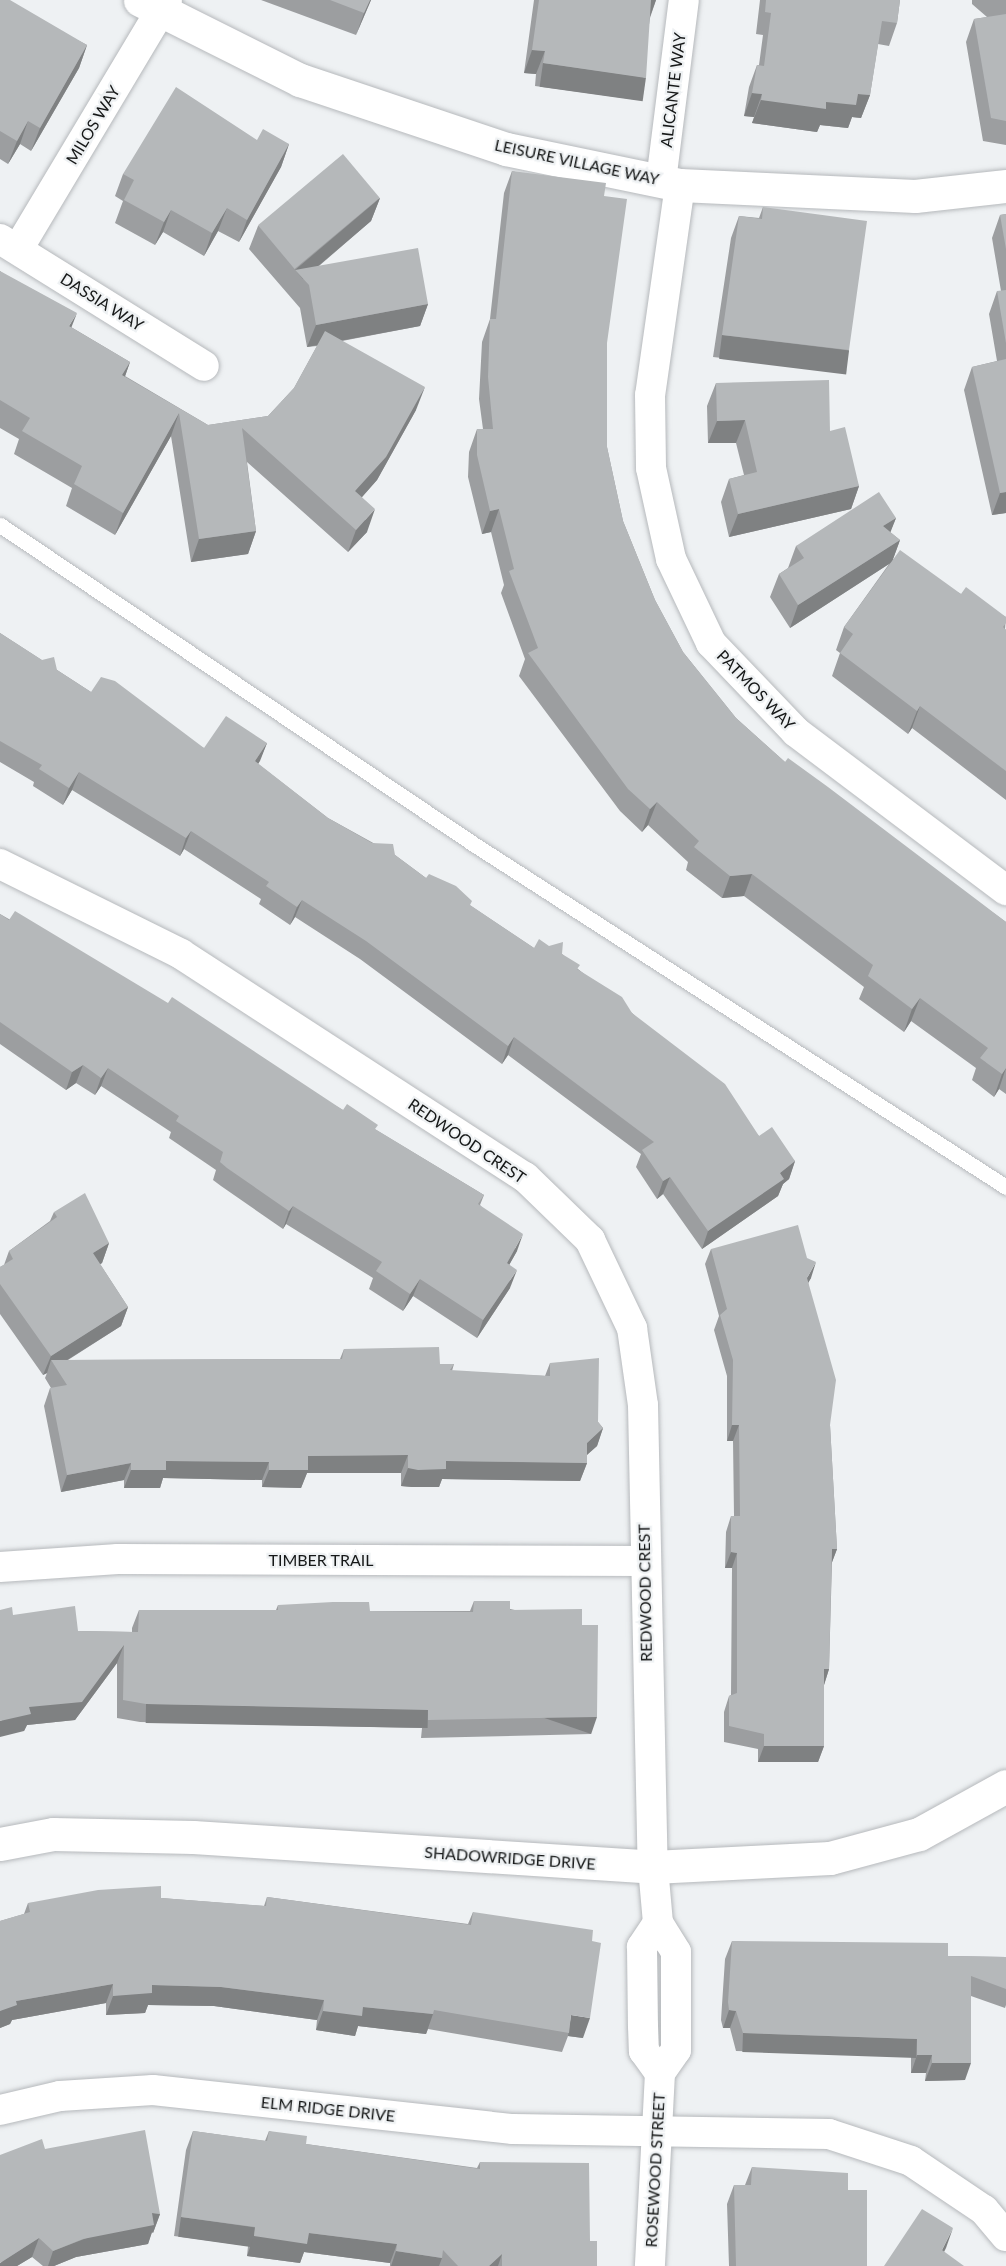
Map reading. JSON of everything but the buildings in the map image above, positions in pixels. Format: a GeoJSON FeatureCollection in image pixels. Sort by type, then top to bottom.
{"type":"FeatureCollection","features":[{"type":"Feature","properties":{"kind":"street","name":"ALICANTE WAY"},"geometry":{"type":"LineString","coordinates":[[670,183],[684,0]]}},
{"type":"Feature","properties":{"kind":"street","name":"LEISURE VILLAGE WAY"},"geometry":{"type":"LineString","coordinates":[[156,4],[332,91],[506,149],[670,183],[915,196],[1006,186]]}},
{"type":"Feature","properties":{"kind":"street","name":"MILOS WAY"},"geometry":{"type":"LineString","coordinates":[[9,244],[156,4]]}},
{"type":"Feature","properties":{"kind":"street","name":"PATMOS WAY"},"geometry":{"type":"LineString","coordinates":[[670,183],[650,395],[651,468],[671,559],[711,643],[796,732],[1006,890]]}},
{"type":"Feature","properties":{"kind":"street","name":"DASSIA WAY"},"geometry":{"type":"LineString","coordinates":[[9,244],[204,366]]}},
{"type":"Feature","properties":{"kind":"street","name":"REDWOOD CREST"},"geometry":{"type":"LineString","coordinates":[[0,864],[191,960],[525,1177],[590,1240],[632,1328],[644,1404],[643,1561],[653,1867]]}},
{"type":"Feature","properties":{"kind":"street","name":"TIMBER TRAIL"},"geometry":{"type":"LineString","coordinates":[[0,1567],[118,1559],[643,1561]]}},
{"type":"Feature","properties":{"kind":"street","name":"SHADOWRIDGE DRIVE"},"geometry":{"type":"LineString","coordinates":[[0,1844],[53,1834],[193,1837],[653,1867],[830,1858],[919,1834],[1006,1786]]}},
{"type":"Feature","properties":{"kind":"street","name":"ROSEWOOD STREET"},"geometry":{"type":"LineString","coordinates":[[650,2266],[660,2073],[644,2051],[642,1947],[658,1923],[653,1867]]}},
{"type":"Feature","properties":{"kind":"street","name":"ELM RIDGE DRIVE"},"geometry":{"type":"LineString","coordinates":[[0,2110],[60,2096],[153,2090],[513,2129],[830,2134],[911,2162],[984,2210],[1006,2236]]}},
{"type":"Feature","properties":{"kind":"lane"},"geometry":{"type":"LineString","coordinates":[[0,525],[475,845],[1006,1187]]}}]}
